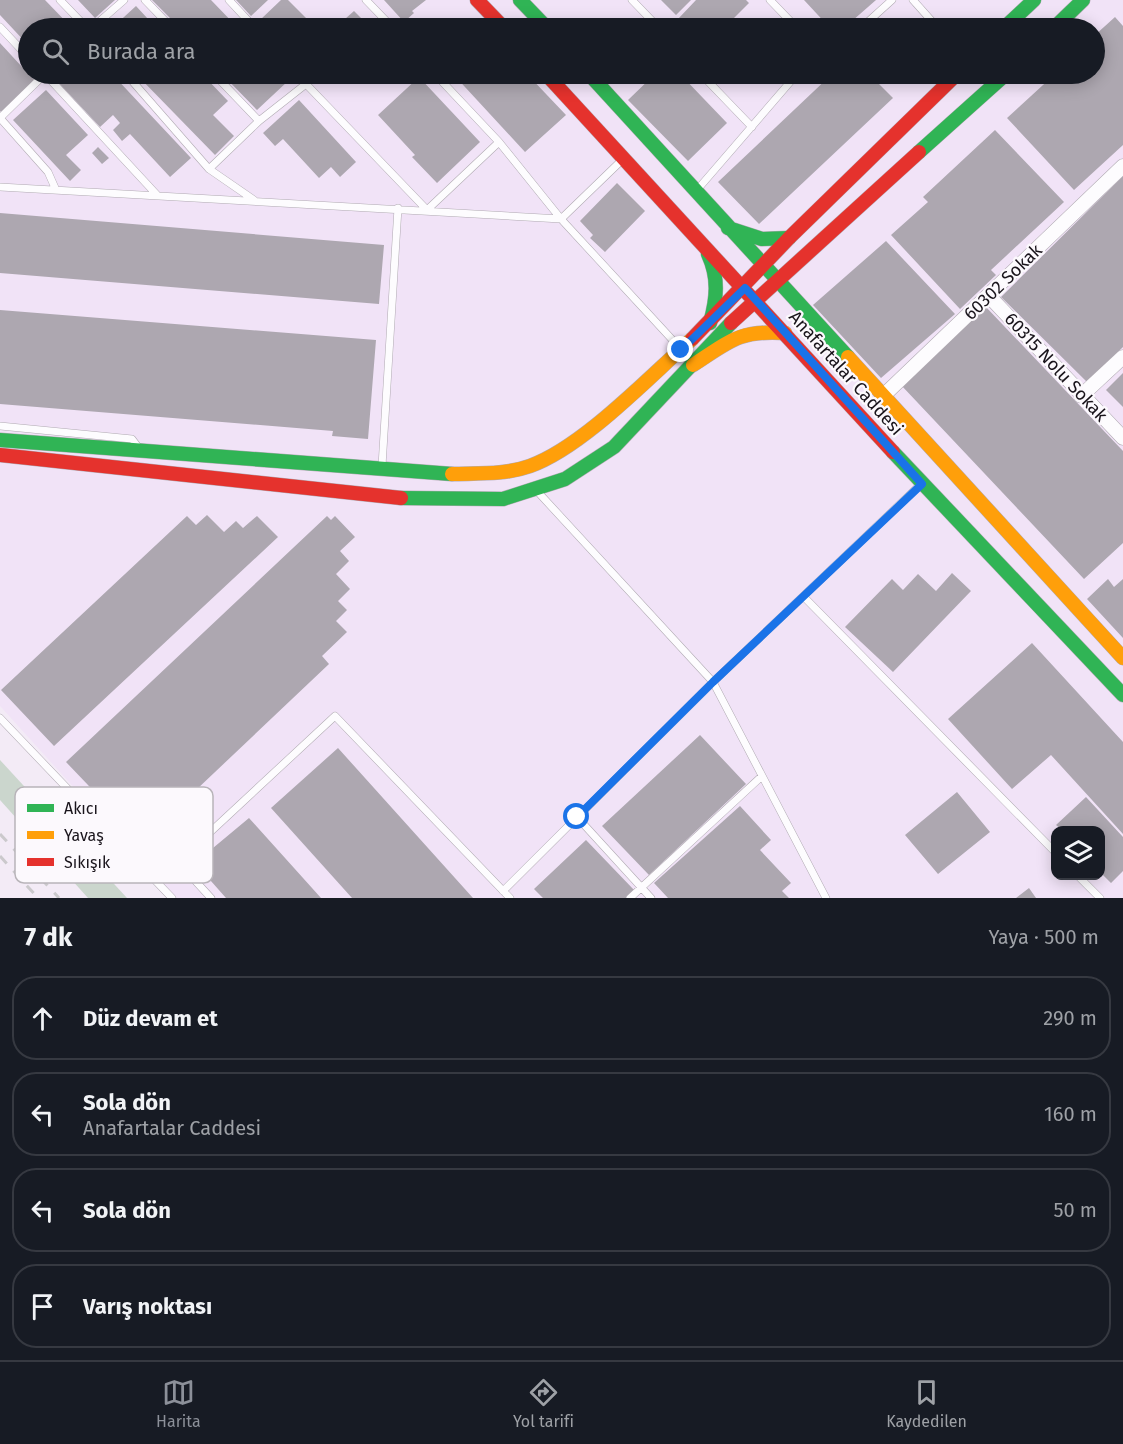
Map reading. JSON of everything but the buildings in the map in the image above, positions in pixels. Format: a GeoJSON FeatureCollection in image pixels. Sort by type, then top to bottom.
{"type":"FeatureCollection","features":[{"type":"Feature","properties":{"kind":"main road"},"geometry":{"type":"LineString","coordinates":[[477,0],[494,18]]}},
{"type":"Feature","properties":{"kind":"main road"},"geometry":{"type":"LineString","coordinates":[[520,0],[537,18]]}},
{"type":"Feature","properties":{"kind":"main road"},"geometry":{"type":"LineString","coordinates":[[1015,18],[1034,0]]}},
{"type":"Feature","properties":{"kind":"main road"},"geometry":{"type":"LineString","coordinates":[[1064,18],[1083,0]]}},
{"type":"Feature","properties":{"kind":"main road","name":"Anafartalar Caddesi"},"geometry":{"type":"LineString","coordinates":[[555,84],[703,242],[922,484],[938,497],[1123,695]]}},
{"type":"Feature","properties":{"kind":"main road","name":"Anafartalar Caddesi"},"geometry":{"type":"LineString","coordinates":[[598,84],[1123,658]]}},
{"type":"Feature","properties":{"kind":"main road"},"geometry":{"type":"LineString","coordinates":[[0,440],[444,474],[501,472],[530,466],[578,440],[681,350],[745,288],[789,238],[947,84]]}},
{"type":"Feature","properties":{"kind":"main road"},"geometry":{"type":"LineString","coordinates":[[0,455],[405,498],[503,499],[565,479],[614,447],[693,365],[718,335],[995,84]]}},
{"type":"Feature","properties":{"kind":"main road"},"geometry":{"type":"LineString","coordinates":[[727,227],[762,239],[789,238]]}},
{"type":"Feature","properties":{"kind":"main road"},"geometry":{"type":"LineString","coordinates":[[703,242],[716,271],[718,288],[710,323]]}},
{"type":"Feature","properties":{"kind":"main road"},"geometry":{"type":"LineString","coordinates":[[693,365],[737,337],[757,331],[785,333]]}},
{"type":"Feature","properties":{"kind":"street","name":"60302 Sokak"},"geometry":{"type":"LineString","coordinates":[[882,397],[1123,166]]}},
{"type":"Feature","properties":{"kind":"street","name":"60315 Nolu Sokak"},"geometry":{"type":"LineString","coordinates":[[989,296],[1123,438]]}},
{"type":"Feature","properties":{"kind":"street"},"geometry":{"type":"LineString","coordinates":[[1081,396],[1123,357]]}},
{"type":"Feature","properties":{"kind":"lane"},"geometry":{"type":"LineString","coordinates":[[60,0],[77,18]]}},
{"type":"Feature","properties":{"kind":"lane"},"geometry":{"type":"LineString","coordinates":[[103,18],[124,0]]}},
{"type":"Feature","properties":{"kind":"lane"},"geometry":{"type":"LineString","coordinates":[[145,0],[162,18]]}},
{"type":"Feature","properties":{"kind":"lane"},"geometry":{"type":"LineString","coordinates":[[229,0],[246,18]]}},
{"type":"Feature","properties":{"kind":"lane"},"geometry":{"type":"LineString","coordinates":[[366,0],[383,18]]}},
{"type":"Feature","properties":{"kind":"lane"},"geometry":{"type":"LineString","coordinates":[[632,0],[649,18]]}},
{"type":"Feature","properties":{"kind":"lane"},"geometry":{"type":"LineString","coordinates":[[770,0],[787,18]]}},
{"type":"Feature","properties":{"kind":"lane"},"geometry":{"type":"LineString","coordinates":[[872,18],[892,0]]}},
{"type":"Feature","properties":{"kind":"lane"},"geometry":{"type":"LineString","coordinates":[[913,0],[929,18]]}},
{"type":"Feature","properties":{"kind":"lane"},"geometry":{"type":"LineString","coordinates":[[0,27],[18,46]]}},
{"type":"Feature","properties":{"kind":"lane"},"geometry":{"type":"LineString","coordinates":[[35,84],[0,118],[48,172],[56,190]]}},
{"type":"Feature","properties":{"kind":"lane"},"geometry":{"type":"LineString","coordinates":[[54,84],[157,195]]}},
{"type":"Feature","properties":{"kind":"lane"},"geometry":{"type":"LineString","coordinates":[[135,84],[209,169],[255,201]]}},
{"type":"Feature","properties":{"kind":"lane"},"geometry":{"type":"LineString","coordinates":[[224,84],[259,121]]}},
{"type":"Feature","properties":{"kind":"lane"},"geometry":{"type":"LineString","coordinates":[[209,169],[259,121],[306,84],[427,210]]}},
{"type":"Feature","properties":{"kind":"lane"},"geometry":{"type":"LineString","coordinates":[[445,84],[500,142],[561,219],[681,350]]}},
{"type":"Feature","properties":{"kind":"lane"},"geometry":{"type":"LineString","coordinates":[[710,84],[752,128]]}},
{"type":"Feature","properties":{"kind":"lane"},"geometry":{"type":"LineString","coordinates":[[695,192],[789,84]]}},
{"type":"Feature","properties":{"kind":"lane"},"geometry":{"type":"LineString","coordinates":[[427,210],[500,142]]}},
{"type":"Feature","properties":{"kind":"lane"},"geometry":{"type":"LineString","coordinates":[[0,187],[561,219],[624,158]]}},
{"type":"Feature","properties":{"kind":"lane"},"geometry":{"type":"LineString","coordinates":[[381,470],[398,208]]}},
{"type":"Feature","properties":{"kind":"lane"},"geometry":{"type":"LineString","coordinates":[[0,426],[132,439],[141,451],[139,470]]}},
{"type":"Feature","properties":{"kind":"lane"},"geometry":{"type":"LineString","coordinates":[[503,891],[713,682],[922,484]]}},
{"type":"Feature","properties":{"kind":"lane"},"geometry":{"type":"LineString","coordinates":[[535,489],[713,682],[826,898]]}},
{"type":"Feature","properties":{"kind":"lane"},"geometry":{"type":"LineString","coordinates":[[804,597],[1051,848]]}},
{"type":"Feature","properties":{"kind":"lane"},"geometry":{"type":"LineString","coordinates":[[213,829],[335,716],[510,898]]}},
{"type":"Feature","properties":{"kind":"lane"},"geometry":{"type":"LineString","coordinates":[[0,718],[66,787]]}},
{"type":"Feature","properties":{"kind":"lane"},"geometry":{"type":"LineString","coordinates":[[630,898],[762,776]]}},
{"type":"Feature","properties":{"kind":"lane"},"geometry":{"type":"LineString","coordinates":[[577,817],[651,898]]}},
{"type":"Feature","properties":{"kind":"lane"},"geometry":{"type":"LineString","coordinates":[[1082,880],[1100,898]]}},
{"type":"Feature","properties":{"kind":"lane"},"geometry":{"type":"LineString","coordinates":[[158,883],[172,898]]}},
{"type":"Feature","properties":{"kind":"lane"},"geometry":{"type":"LineString","coordinates":[[197,883],[211,898]]}},
{"type":"Feature","properties":{"kind":"shaded area"},"geometry":{"type":"Polygon","coordinates":[[[0,0],[1123,0],[1123,898],[174,898],[160,883],[213,883],[213,787],[73,787],[0,706],[0,0]]]}},
{"type":"Feature","properties":{"kind":"shaded area"},"geometry":{"type":"Polygon","coordinates":[[[0,760],[25,787],[15,787],[15,817],[0,800],[0,760]]]}},
{"type":"Feature","properties":{"kind":"shaded area"},"geometry":{"type":"Polygon","coordinates":[[[75,883],[113,883],[127,898],[88,898],[75,883]]]}},
{"type":"Feature","properties":{"kind":"railway"},"geometry":{"type":"LineString","coordinates":[[0,834],[15,850]]}},
{"type":"Feature","properties":{"kind":"railway"},"geometry":{"type":"LineString","coordinates":[[0,856],[15,873]]}},
{"type":"Feature","properties":{"kind":"railway"},"geometry":{"type":"LineString","coordinates":[[24,883],[38,898]]}},
{"type":"Feature","properties":{"kind":"railway"},"geometry":{"type":"LineString","coordinates":[[45,883],[59,898]]}},
{"type":"Feature","properties":{"kind":"traffic: fast"},"geometry":{"type":"LineString","coordinates":[[520,0],[537,18]]}},
{"type":"Feature","properties":{"kind":"traffic: fast"},"geometry":{"type":"LineString","coordinates":[[1015,18],[1034,0]]}},
{"type":"Feature","properties":{"kind":"traffic: fast"},"geometry":{"type":"LineString","coordinates":[[1064,18],[1083,0]]}},
{"type":"Feature","properties":{"kind":"traffic: fast"},"geometry":{"type":"LineString","coordinates":[[598,84],[848,357]]}},
{"type":"Feature","properties":{"kind":"traffic: fast"},"geometry":{"type":"LineString","coordinates":[[919,152],[995,84]]}},
{"type":"Feature","properties":{"kind":"traffic: fast"},"geometry":{"type":"LineString","coordinates":[[728,228],[762,239],[789,238]]}},
{"type":"Feature","properties":{"kind":"traffic: fast"},"geometry":{"type":"LineString","coordinates":[[708,254],[714,271],[716,288],[710,323]]}},
{"type":"Feature","properties":{"kind":"traffic: fast"},"geometry":{"type":"LineString","coordinates":[[401,498],[503,499],[565,479],[614,447],[731,323]]}},
{"type":"Feature","properties":{"kind":"traffic: fast"},"geometry":{"type":"LineString","coordinates":[[0,440],[452,474]]}},
{"type":"Feature","properties":{"kind":"traffic: fast"},"geometry":{"type":"LineString","coordinates":[[893,452],[1123,695]]}},
{"type":"Feature","properties":{"kind":"traffic: slow"},"geometry":{"type":"LineString","coordinates":[[693,365],[717,349],[745,335],[785,333]]}},
{"type":"Feature","properties":{"kind":"traffic: slow"},"geometry":{"type":"LineString","coordinates":[[452,474],[511,471],[550,457],[615,410],[692,339]]}},
{"type":"Feature","properties":{"kind":"traffic: slow"},"geometry":{"type":"LineString","coordinates":[[848,357],[1123,658]]}},
{"type":"Feature","properties":{"kind":"traffic: jam"},"geometry":{"type":"LineString","coordinates":[[477,0],[494,18]]}},
{"type":"Feature","properties":{"kind":"traffic: jam"},"geometry":{"type":"LineString","coordinates":[[555,84],[893,452]]}},
{"type":"Feature","properties":{"kind":"traffic: jam"},"geometry":{"type":"LineString","coordinates":[[692,339],[789,238],[947,84]]}},
{"type":"Feature","properties":{"kind":"traffic: jam"},"geometry":{"type":"LineString","coordinates":[[731,323],[919,152]]}},
{"type":"Feature","properties":{"kind":"traffic: jam"},"geometry":{"type":"LineString","coordinates":[[0,455],[401,498]]}},
{"type":"Feature","properties":{"kind":"route"},"geometry":{"type":"LineString","coordinates":[[577,817],[713,682],[922,484],[745,288],[681,350]]}}]}
